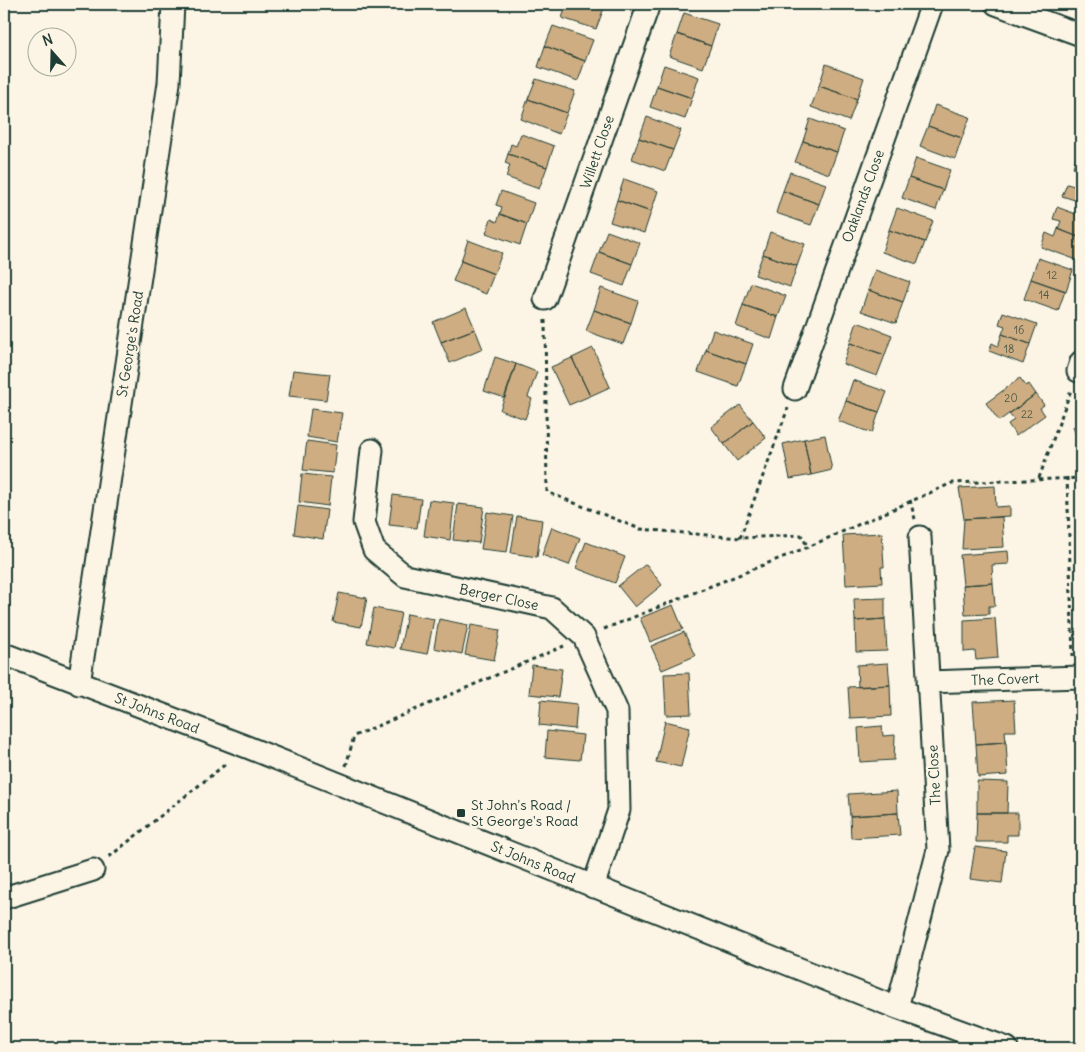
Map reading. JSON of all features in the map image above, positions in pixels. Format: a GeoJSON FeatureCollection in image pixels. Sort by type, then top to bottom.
{"type":"FeatureCollection","features":[{"type":"Feature","properties":{"kind":"street","name":"St George's Road"},"geometry":{"type":"LineString","coordinates":[[79,684],[169,83],[173,4]]}},
{"type":"Feature","properties":{"kind":"street","name":"Willett Close"},"geometry":{"type":"LineString","coordinates":[[545,300],[649,4]]}},
{"type":"Feature","properties":{"kind":"street","name":"Oaklands Close"},"geometry":{"type":"LineString","coordinates":[[795,389],[932,4]]}},
{"type":"Feature","properties":{"kind":"street"},"geometry":{"type":"LineString","coordinates":[[996,4],[1081,35]]}},
{"type":"Feature","properties":{"kind":"street","name":"Berger Close"},"geometry":{"type":"LineString","coordinates":[[372,450],[364,522],[374,550],[405,576],[552,608],[584,637],[616,711],[619,810],[593,886]]}},
{"type":"Feature","properties":{"kind":"street","name":"The Close"},"geometry":{"type":"LineString","coordinates":[[897,1008],[938,850],[920,537]]}},
{"type":"Feature","properties":{"kind":"street","name":"St Johns Road"},"geometry":{"type":"LineString","coordinates":[[4,654],[246,747],[897,1008],[1007,1048]]}},
{"type":"Feature","properties":{"kind":"street","name":"The Covert"},"geometry":{"type":"LineString","coordinates":[[928,682],[1078,677]]}},
{"type":"Feature","properties":{"kind":"street"},"geometry":{"type":"LineString","coordinates":[[4,898],[93,870]]}},
{"type":"Feature","properties":{"kind":"path"},"geometry":{"type":"LineString","coordinates":[[545,300],[547,492],[640,529],[740,538],[801,535],[808,547]]}},
{"type":"Feature","properties":{"kind":"path"},"geometry":{"type":"LineString","coordinates":[[1039,478],[1080,366]]}},
{"type":"Feature","properties":{"kind":"path"},"geometry":{"type":"LineString","coordinates":[[740,538],[795,389]]}},
{"type":"Feature","properties":{"kind":"path"},"geometry":{"type":"LineString","coordinates":[[1067,477],[1078,677]]}},
{"type":"Feature","properties":{"kind":"path"},"geometry":{"type":"LineString","coordinates":[[340,785],[354,736],[584,637],[808,547],[952,483],[1039,478],[1081,478]]}},
{"type":"Feature","properties":{"kind":"path"},"geometry":{"type":"LineString","coordinates":[[93,870],[246,747]]}},
{"type":"Feature","properties":{"kind":"building"},"geometry":{"type":"Polygon","coordinates":[[[567,4],[591,4],[604,8],[596,29],[562,18],[567,4]]]}},
{"type":"Feature","properties":{"kind":"building"},"geometry":{"type":"Polygon","coordinates":[[[684,13],[718,24],[711,46],[677,34],[684,13]]]}},
{"type":"Feature","properties":{"kind":"building"},"geometry":{"type":"Polygon","coordinates":[[[553,26],[593,40],[585,61],[545,46],[553,26]]]}},
{"type":"Feature","properties":{"kind":"building"},"geometry":{"type":"Polygon","coordinates":[[[677,34],[711,46],[703,68],[669,56],[677,34]]]}},
{"type":"Feature","properties":{"kind":"building"},"geometry":{"type":"Polygon","coordinates":[[[545,46],[585,61],[578,81],[538,67],[545,46]]]}},
{"type":"Feature","properties":{"kind":"building"},"geometry":{"type":"Polygon","coordinates":[[[826,64],[864,78],[857,99],[819,86],[826,64]]]}},
{"type":"Feature","properties":{"kind":"building"},"geometry":{"type":"Polygon","coordinates":[[[664,65],[699,77],[692,98],[657,86],[664,65]]]}},
{"type":"Feature","properties":{"kind":"building"},"geometry":{"type":"Polygon","coordinates":[[[536,79],[575,91],[567,113],[528,99],[536,79]]]}},
{"type":"Feature","properties":{"kind":"building"},"geometry":{"type":"Polygon","coordinates":[[[657,86],[692,98],[685,119],[650,107],[657,86]]]}},
{"type":"Feature","properties":{"kind":"building"},"geometry":{"type":"Polygon","coordinates":[[[819,86],[857,99],[849,121],[811,107],[819,86]]]}},
{"type":"Feature","properties":{"kind":"building"},"geometry":{"type":"Polygon","coordinates":[[[528,99],[567,113],[559,134],[521,119],[528,99]]]}},
{"type":"Feature","properties":{"kind":"building"},"geometry":{"type":"Polygon","coordinates":[[[935,105],[970,117],[962,138],[928,126],[935,105]]]}},
{"type":"Feature","properties":{"kind":"building"},"geometry":{"type":"Polygon","coordinates":[[[647,117],[681,130],[673,150],[639,138],[647,117]]]}},
{"type":"Feature","properties":{"kind":"building"},"geometry":{"type":"Polygon","coordinates":[[[810,119],[844,131],[837,152],[803,141],[810,119]]]}},
{"type":"Feature","properties":{"kind":"building"},"geometry":{"type":"Polygon","coordinates":[[[928,126],[962,138],[955,159],[920,146],[928,126]]]}},
{"type":"Feature","properties":{"kind":"building"},"geometry":{"type":"Polygon","coordinates":[[[521,134],[554,146],[547,167],[508,154],[511,144],[516,146],[521,134]]]}},
{"type":"Feature","properties":{"kind":"building"},"geometry":{"type":"Polygon","coordinates":[[[639,138],[673,150],[665,171],[632,159],[639,138]]]}},
{"type":"Feature","properties":{"kind":"building"},"geometry":{"type":"Polygon","coordinates":[[[803,141],[837,152],[829,174],[795,162],[803,141]]]}},
{"type":"Feature","properties":{"kind":"building"},"geometry":{"type":"Polygon","coordinates":[[[508,154],[547,167],[539,189],[506,177],[510,165],[505,163],[508,154]]]}},
{"type":"Feature","properties":{"kind":"building"},"geometry":{"type":"Polygon","coordinates":[[[1077,155],[1081,156],[1081,179],[1077,178],[1080,170],[1073,167],[1077,155]]]}},
{"type":"Feature","properties":{"kind":"building"},"geometry":{"type":"Polygon","coordinates":[[[916,158],[950,170],[943,190],[909,178],[916,158]]]}},
{"type":"Feature","properties":{"kind":"building"},"geometry":{"type":"Polygon","coordinates":[[[790,172],[826,184],[819,204],[783,191],[790,172]]]}},
{"type":"Feature","properties":{"kind":"building"},"geometry":{"type":"Polygon","coordinates":[[[909,178],[943,190],[936,210],[902,198],[909,178]]]}},
{"type":"Feature","properties":{"kind":"building"},"geometry":{"type":"Polygon","coordinates":[[[1077,178],[1081,179],[1081,202],[1062,196],[1067,184],[1074,186],[1077,178]]]}},
{"type":"Feature","properties":{"kind":"building"},"geometry":{"type":"Polygon","coordinates":[[[624,179],[658,191],[651,212],[617,200],[624,179]]]}},
{"type":"Feature","properties":{"kind":"building"},"geometry":{"type":"Polygon","coordinates":[[[501,191],[534,203],[527,224],[500,214],[502,207],[496,205],[501,191]]]}},
{"type":"Feature","properties":{"kind":"building"},"geometry":{"type":"Polygon","coordinates":[[[783,191],[819,204],[811,225],[776,213],[783,191]]]}},
{"type":"Feature","properties":{"kind":"building"},"geometry":{"type":"Polygon","coordinates":[[[617,200],[651,212],[644,233],[610,222],[617,200]]]}},
{"type":"Feature","properties":{"kind":"building"},"geometry":{"type":"Polygon","coordinates":[[[1057,207],[1081,216],[1081,238],[1058,229],[1061,221],[1053,219],[1057,207]]]}},
{"type":"Feature","properties":{"kind":"building"},"geometry":{"type":"Polygon","coordinates":[[[897,208],[933,221],[925,242],[889,230],[897,208]]]}},
{"type":"Feature","properties":{"kind":"building"},"geometry":{"type":"Polygon","coordinates":[[[500,214],[527,224],[520,245],[486,233],[491,219],[497,222],[500,214]]]}},
{"type":"Feature","properties":{"kind":"building"},"geometry":{"type":"Polygon","coordinates":[[[1058,229],[1081,238],[1081,248],[1077,260],[1041,247],[1046,233],[1055,237],[1058,229]]]}},
{"type":"Feature","properties":{"kind":"building"},"geometry":{"type":"Polygon","coordinates":[[[889,230],[925,242],[917,264],[882,252],[889,230]]]}},
{"type":"Feature","properties":{"kind":"building"},"geometry":{"type":"Polygon","coordinates":[[[607,231],[640,243],[632,264],[599,252],[607,231]]]}},
{"type":"Feature","properties":{"kind":"building"},"geometry":{"type":"Polygon","coordinates":[[[770,232],[805,244],[797,266],[763,254],[770,232]]]}},
{"type":"Feature","properties":{"kind":"building"},"geometry":{"type":"Polygon","coordinates":[[[468,240],[502,253],[494,274],[461,261],[468,240]]]}},
{"type":"Feature","properties":{"kind":"building"},"geometry":{"type":"Polygon","coordinates":[[[599,252],[632,264],[624,286],[591,274],[599,252]]]}},
{"type":"Feature","properties":{"kind":"building"},"geometry":{"type":"Polygon","coordinates":[[[763,254],[797,266],[790,287],[755,275],[763,254]]]}},
{"type":"Feature","properties":{"kind":"building"},"geometry":{"type":"Polygon","coordinates":[[[1038,258],[1073,270],[1066,291],[1031,279],[1038,258]]]}},
{"type":"Feature","properties":{"kind":"building"},"geometry":{"type":"Polygon","coordinates":[[[461,261],[494,274],[486,294],[453,281],[461,261]]]}},
{"type":"Feature","properties":{"kind":"building"},"geometry":{"type":"Polygon","coordinates":[[[875,270],[910,282],[903,302],[868,290],[875,270]]]}},
{"type":"Feature","properties":{"kind":"building"},"geometry":{"type":"Polygon","coordinates":[[[1031,279],[1065,291],[1058,311],[1024,299],[1031,279]]]}},
{"type":"Feature","properties":{"kind":"building"},"geometry":{"type":"Polygon","coordinates":[[[751,283],[786,296],[778,317],[743,305],[751,283]]]}},
{"type":"Feature","properties":{"kind":"building"},"geometry":{"type":"Polygon","coordinates":[[[601,288],[638,301],[631,323],[594,310],[601,288]]]}},
{"type":"Feature","properties":{"kind":"building"},"geometry":{"type":"Polygon","coordinates":[[[868,290],[903,302],[896,323],[861,311],[868,290]]]}},
{"type":"Feature","properties":{"kind":"building"},"geometry":{"type":"Polygon","coordinates":[[[743,305],[778,317],[771,339],[736,326],[743,305]]]}},
{"type":"Feature","properties":{"kind":"building"},"geometry":{"type":"Polygon","coordinates":[[[466,308],[475,329],[441,342],[433,322],[466,308]]]}},
{"type":"Feature","properties":{"kind":"building"},"geometry":{"type":"Polygon","coordinates":[[[594,310],[631,323],[623,344],[586,331],[594,310]]]}},
{"type":"Feature","properties":{"kind":"building"},"geometry":{"type":"Polygon","coordinates":[[[1003,312],[1037,324],[1030,344],[1002,334],[1005,326],[999,324],[1003,312]]]}},
{"type":"Feature","properties":{"kind":"building"},"geometry":{"type":"Polygon","coordinates":[[[857,322],[892,335],[885,355],[850,343],[857,322]]]}},
{"type":"Feature","properties":{"kind":"building"},"geometry":{"type":"Polygon","coordinates":[[[475,329],[483,349],[450,363],[441,342],[475,329]]]}},
{"type":"Feature","properties":{"kind":"building"},"geometry":{"type":"Polygon","coordinates":[[[713,330],[753,344],[746,364],[706,350],[713,330]]]}},
{"type":"Feature","properties":{"kind":"building"},"geometry":{"type":"Polygon","coordinates":[[[1002,334],[1030,344],[1023,364],[989,351],[992,343],[998,346],[1002,334]]]}},
{"type":"Feature","properties":{"kind":"building"},"geometry":{"type":"Polygon","coordinates":[[[850,343],[885,355],[877,376],[843,364],[850,343]]]}},
{"type":"Feature","properties":{"kind":"building"},"geometry":{"type":"Polygon","coordinates":[[[593,348],[610,387],[590,396],[572,358],[593,348]]]}},
{"type":"Feature","properties":{"kind":"building"},"geometry":{"type":"Polygon","coordinates":[[[706,350],[746,364],[738,386],[698,372],[706,350]]]}},
{"type":"Feature","properties":{"kind":"building"},"geometry":{"type":"Polygon","coordinates":[[[495,357],[516,364],[505,398],[484,391],[495,357]]]}},
{"type":"Feature","properties":{"kind":"building"},"geometry":{"type":"Polygon","coordinates":[[[572,358],[590,396],[569,405],[551,367],[572,358]]]}},
{"type":"Feature","properties":{"kind":"building"},"geometry":{"type":"Polygon","coordinates":[[[516,364],[537,372],[528,397],[532,399],[525,419],[500,410],[516,364]]]}},
{"type":"Feature","properties":{"kind":"building"},"geometry":{"type":"Polygon","coordinates":[[[293,370],[330,374],[326,400],[289,396],[293,370]]]}},
{"type":"Feature","properties":{"kind":"building"},"geometry":{"type":"Polygon","coordinates":[[[1020,378],[1026,386],[1029,384],[1036,394],[999,421],[986,403],[1020,378]]]}},
{"type":"Feature","properties":{"kind":"building"},"geometry":{"type":"Polygon","coordinates":[[[853,380],[887,392],[879,412],[846,401],[853,380]]]}},
{"type":"Feature","properties":{"kind":"building"},"geometry":{"type":"Polygon","coordinates":[[[1036,394],[1044,405],[1040,408],[1045,415],[1016,436],[1008,424],[1014,420],[1009,414],[1036,394]]]}},
{"type":"Feature","properties":{"kind":"building"},"geometry":{"type":"Polygon","coordinates":[[[846,401],[879,412],[872,433],[838,421],[846,401]]]}},
{"type":"Feature","properties":{"kind":"building"},"geometry":{"type":"Polygon","coordinates":[[[740,405],[753,421],[724,444],[711,427],[740,405]]]}},
{"type":"Feature","properties":{"kind":"building"},"geometry":{"type":"Polygon","coordinates":[[[311,409],[342,413],[337,442],[307,437],[311,409]]]}},
{"type":"Feature","properties":{"kind":"building"},"geometry":{"type":"Polygon","coordinates":[[[753,421],[766,438],[737,461],[724,444],[753,421]]]}},
{"type":"Feature","properties":{"kind":"building"},"geometry":{"type":"Polygon","coordinates":[[[1081,424],[1081,447],[1073,427],[1081,424]]]}},
{"type":"Feature","properties":{"kind":"building"},"geometry":{"type":"Polygon","coordinates":[[[825,435],[832,470],[811,475],[804,439],[825,435]]]}},
{"type":"Feature","properties":{"kind":"building"},"geometry":{"type":"Polygon","coordinates":[[[804,439],[811,475],[790,479],[783,444],[804,439]]]}},
{"type":"Feature","properties":{"kind":"building"},"geometry":{"type":"Polygon","coordinates":[[[307,441],[336,445],[333,473],[303,470],[307,441]]]}},
{"type":"Feature","properties":{"kind":"building"},"geometry":{"type":"Polygon","coordinates":[[[302,474],[331,477],[328,506],[299,502],[302,474]]]}},
{"type":"Feature","properties":{"kind":"building"},"geometry":{"type":"Polygon","coordinates":[[[995,486],[996,507],[1010,506],[1010,516],[964,519],[959,488],[995,486]]]}},
{"type":"Feature","properties":{"kind":"building"},"geometry":{"type":"Polygon","coordinates":[[[393,495],[421,499],[417,528],[389,525],[393,495]]]}},
{"type":"Feature","properties":{"kind":"building"},"geometry":{"type":"Polygon","coordinates":[[[429,500],[454,503],[450,540],[424,536],[429,500]]]}},
{"type":"Feature","properties":{"kind":"building"},"geometry":{"type":"Polygon","coordinates":[[[458,504],[484,507],[479,543],[453,540],[458,504]]]}},
{"type":"Feature","properties":{"kind":"building"},"geometry":{"type":"Polygon","coordinates":[[[298,506],[327,510],[323,539],[294,534],[298,506]]]}},
{"type":"Feature","properties":{"kind":"building"},"geometry":{"type":"Polygon","coordinates":[[[487,512],[513,516],[507,552],[481,549],[487,512]]]}},
{"type":"Feature","properties":{"kind":"building"},"geometry":{"type":"Polygon","coordinates":[[[517,516],[542,520],[537,557],[511,553],[517,516]]]}},
{"type":"Feature","properties":{"kind":"building"},"geometry":{"type":"Polygon","coordinates":[[[1002,517],[1004,547],[962,549],[964,519],[1002,517]]]}},
{"type":"Feature","properties":{"kind":"building"},"geometry":{"type":"Polygon","coordinates":[[[552,527],[580,538],[569,565],[542,555],[552,527]]]}},
{"type":"Feature","properties":{"kind":"building"},"geometry":{"type":"Polygon","coordinates":[[[882,533],[884,567],[881,567],[882,583],[846,585],[843,535],[882,533]]]}},
{"type":"Feature","properties":{"kind":"building"},"geometry":{"type":"Polygon","coordinates":[[[586,542],[625,557],[615,583],[576,568],[586,542]]]}},
{"type":"Feature","properties":{"kind":"building"},"geometry":{"type":"Polygon","coordinates":[[[1008,551],[1009,564],[992,565],[993,583],[963,585],[960,555],[1008,551]]]}},
{"type":"Feature","properties":{"kind":"building"},"geometry":{"type":"Polygon","coordinates":[[[646,564],[662,585],[635,607],[618,586],[646,564]]]}},
{"type":"Feature","properties":{"kind":"building"},"geometry":{"type":"Polygon","coordinates":[[[993,583],[995,606],[989,606],[989,614],[965,615],[963,585],[993,583]]]}},
{"type":"Feature","properties":{"kind":"building"},"geometry":{"type":"Polygon","coordinates":[[[339,593],[367,598],[361,627],[333,622],[339,593]]]}},
{"type":"Feature","properties":{"kind":"building"},"geometry":{"type":"Polygon","coordinates":[[[885,598],[885,619],[855,621],[854,599],[885,598]]]}},
{"type":"Feature","properties":{"kind":"building"},"geometry":{"type":"Polygon","coordinates":[[[673,605],[683,629],[650,642],[640,618],[673,605]]]}},
{"type":"Feature","properties":{"kind":"building"},"geometry":{"type":"Polygon","coordinates":[[[374,608],[401,613],[394,648],[367,643],[374,608]]]}},
{"type":"Feature","properties":{"kind":"building"},"geometry":{"type":"Polygon","coordinates":[[[407,614],[434,619],[427,654],[400,649],[407,614]]]}},
{"type":"Feature","properties":{"kind":"building"},"geometry":{"type":"Polygon","coordinates":[[[995,618],[998,658],[976,660],[975,651],[964,652],[964,620],[995,618]]]}},
{"type":"Feature","properties":{"kind":"building"},"geometry":{"type":"Polygon","coordinates":[[[439,619],[468,625],[462,654],[434,648],[439,619]]]}},
{"type":"Feature","properties":{"kind":"building"},"geometry":{"type":"Polygon","coordinates":[[[885,619],[887,651],[856,652],[855,621],[885,619]]]}},
{"type":"Feature","properties":{"kind":"building"},"geometry":{"type":"Polygon","coordinates":[[[471,625],[500,630],[494,660],[465,655],[471,625]]]}},
{"type":"Feature","properties":{"kind":"building"},"geometry":{"type":"Polygon","coordinates":[[[684,632],[695,656],[662,670],[651,646],[684,632]]]}},
{"type":"Feature","properties":{"kind":"building"},"geometry":{"type":"Polygon","coordinates":[[[888,663],[890,685],[858,687],[857,665],[888,663]]]}},
{"type":"Feature","properties":{"kind":"building"},"geometry":{"type":"Polygon","coordinates":[[[532,665],[562,669],[558,697],[529,694],[532,665]]]}},
{"type":"Feature","properties":{"kind":"building"},"geometry":{"type":"Polygon","coordinates":[[[689,673],[691,714],[666,715],[664,674],[689,673]]]}},
{"type":"Feature","properties":{"kind":"building"},"geometry":{"type":"Polygon","coordinates":[[[890,685],[891,716],[850,718],[848,687],[890,685]]]}},
{"type":"Feature","properties":{"kind":"building"},"geometry":{"type":"Polygon","coordinates":[[[541,700],[577,704],[575,729],[539,725],[541,700]]]}},
{"type":"Feature","properties":{"kind":"building"},"geometry":{"type":"Polygon","coordinates":[[[1014,700],[1016,731],[1005,731],[1006,742],[976,744],[973,702],[1014,700]]]}},
{"type":"Feature","properties":{"kind":"building"},"geometry":{"type":"Polygon","coordinates":[[[665,721],[690,727],[681,767],[656,762],[665,721]]]}},
{"type":"Feature","properties":{"kind":"building"},"geometry":{"type":"Polygon","coordinates":[[[882,726],[883,736],[895,735],[894,760],[860,762],[858,728],[882,726]]]}},
{"type":"Feature","properties":{"kind":"building"},"geometry":{"type":"Polygon","coordinates":[[[547,731],[583,735],[580,760],[545,757],[547,731]]]}},
{"type":"Feature","properties":{"kind":"building"},"geometry":{"type":"Polygon","coordinates":[[[1006,742],[1008,775],[978,777],[976,744],[1006,742]]]}},
{"type":"Feature","properties":{"kind":"building"},"geometry":{"type":"Polygon","coordinates":[[[977,781],[1008,782],[1007,813],[977,813],[977,781]]]}},
{"type":"Feature","properties":{"kind":"building"},"geometry":{"type":"Polygon","coordinates":[[[897,791],[898,813],[850,816],[848,794],[897,791]]]}},
{"type":"Feature","properties":{"kind":"building"},"geometry":{"type":"Polygon","coordinates":[[[898,813],[900,835],[851,838],[850,816],[898,813]]]}},
{"type":"Feature","properties":{"kind":"building"},"geometry":{"type":"Polygon","coordinates":[[[977,813],[1018,813],[1018,835],[1007,835],[1007,842],[976,842],[977,813]]]}},
{"type":"Feature","properties":{"kind":"building"},"geometry":{"type":"Polygon","coordinates":[[[975,847],[1006,851],[1002,883],[970,879],[975,847]]]}},
{"type":"Feature","properties":{"kind":"place","name":"St John's Road / St George's Road"},"geometry":{"type":"Point","coordinates":[461,813]}}]}
